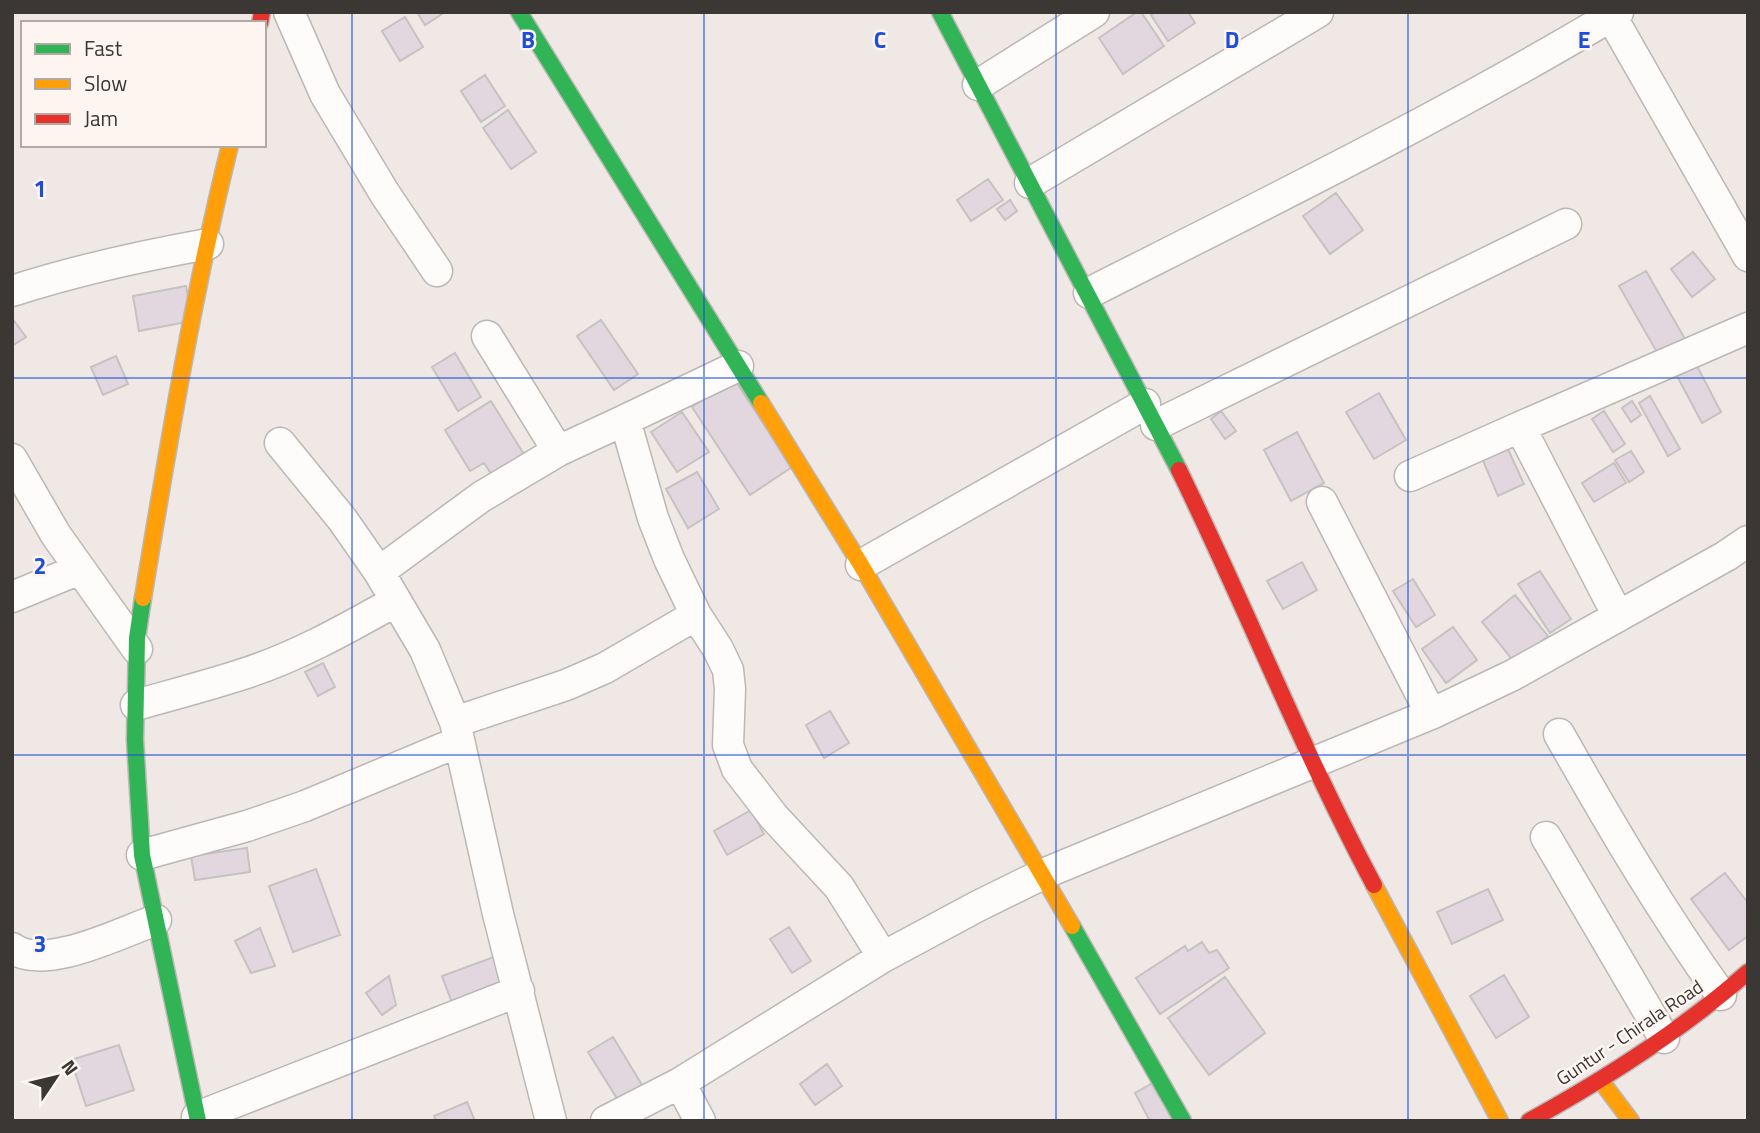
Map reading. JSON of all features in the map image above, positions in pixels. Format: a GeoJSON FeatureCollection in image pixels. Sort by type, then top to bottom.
{"type":"FeatureCollection","features":[{"type":"Feature","properties":{"kind":"street"},"geometry":{"type":"LineString","coordinates":[[289,12],[325,94],[385,194],[437,271]]}},
{"type":"Feature","properties":{"kind":"street"},"geometry":{"type":"LineString","coordinates":[[519,12],[861,565],[1043,874],[1183,1121]]}},
{"type":"Feature","properties":{"kind":"street"},"geometry":{"type":"LineString","coordinates":[[940,12],[1089,293],[1225,564],[1314,763],[1369,875],[1500,1121]]}},
{"type":"Feature","properties":{"kind":"street"},"geometry":{"type":"LineString","coordinates":[[978,85],[1094,12]]}},
{"type":"Feature","properties":{"kind":"street"},"geometry":{"type":"LineString","coordinates":[[1030,183],[1318,12]]}},
{"type":"Feature","properties":{"kind":"street"},"geometry":{"type":"LineString","coordinates":[[1089,293],[1401,134],[1559,48],[1614,14],[1748,256]]}},
{"type":"Feature","properties":{"kind":"street"},"geometry":{"type":"LineString","coordinates":[[230,147],[170,433],[137,649],[135,740],[142,855],[198,1119],[519,991]]}},
{"type":"Feature","properties":{"kind":"street"},"geometry":{"type":"LineString","coordinates":[[861,565],[1150,415],[1566,224]]}},
{"type":"Feature","properties":{"kind":"street"},"geometry":{"type":"LineString","coordinates":[[12,291],[139,256],[208,244]]}},
{"type":"Feature","properties":{"kind":"street"},"geometry":{"type":"LineString","coordinates":[[1410,476],[1748,328]]}},
{"type":"Feature","properties":{"kind":"street"},"geometry":{"type":"LineString","coordinates":[[487,336],[558,452]]}},
{"type":"Feature","properties":{"kind":"street"},"geometry":{"type":"LineString","coordinates":[[379,572],[481,497],[558,452],[738,366]]}},
{"type":"Feature","properties":{"kind":"street"},"geometry":{"type":"LineString","coordinates":[[625,421],[653,518],[669,559],[696,615],[728,670],[728,746],[737,769],[774,817],[839,887],[883,957]]}},
{"type":"Feature","properties":{"kind":"street"},"geometry":{"type":"LineString","coordinates":[[1520,427],[1618,616]]}},
{"type":"Feature","properties":{"kind":"street"},"geometry":{"type":"LineString","coordinates":[[280,443],[342,519],[379,572],[425,650],[457,732],[498,914],[551,1121]]}},
{"type":"Feature","properties":{"kind":"street"},"geometry":{"type":"LineString","coordinates":[[12,459],[56,535],[137,649]]}},
{"type":"Feature","properties":{"kind":"street"},"geometry":{"type":"LineString","coordinates":[[1322,502],[1431,714]]}},
{"type":"Feature","properties":{"kind":"street"},"geometry":{"type":"LineString","coordinates":[[606,1121],[680,1083],[883,957],[1043,874],[1431,714],[1513,674],[1726,556],[1748,541]]}},
{"type":"Feature","properties":{"kind":"street"},"geometry":{"type":"LineString","coordinates":[[12,597],[80,569]]}},
{"type":"Feature","properties":{"kind":"street"},"geometry":{"type":"LineString","coordinates":[[136,705],[242,675],[314,644],[396,601]]}},
{"type":"Feature","properties":{"kind":"street"},"geometry":{"type":"LineString","coordinates":[[142,855],[247,826],[305,806],[457,732],[605,668],[696,615]]}},
{"type":"Feature","properties":{"kind":"street"},"geometry":{"type":"LineString","coordinates":[[1559,734],[1639,874],[1721,995]]}},
{"type":"Feature","properties":{"kind":"street"},"geometry":{"type":"LineString","coordinates":[[1546,837],[1664,1038]]}},
{"type":"Feature","properties":{"kind":"street"},"geometry":{"type":"LineString","coordinates":[[12,948],[40,956],[62,954],[156,920]]}},
{"type":"Feature","properties":{"kind":"street","name":"Guntur - Chirala Road"},"geometry":{"type":"LineString","coordinates":[[1529,1121],[1601,1081],[1699,1015],[1748,972]]}},
{"type":"Feature","properties":{"kind":"street"},"geometry":{"type":"LineString","coordinates":[[1601,1081],[1630,1121]]}},
{"type":"Feature","properties":{"kind":"street"},"geometry":{"type":"LineString","coordinates":[[680,1083],[700,1121]]}},
{"type":"Feature","properties":{"kind":"building"},"geometry":{"type":"Polygon","coordinates":[[[417,12],[445,12],[425,25],[417,12]]]}},
{"type":"Feature","properties":{"kind":"building"},"geometry":{"type":"Polygon","coordinates":[[[1137,12],[1141,12],[1164,46],[1123,74],[1099,38],[1137,12]]]}},
{"type":"Feature","properties":{"kind":"building"},"geometry":{"type":"Polygon","coordinates":[[[1155,12],[1188,12],[1195,23],[1168,41],[1151,15],[1155,12]]]}},
{"type":"Feature","properties":{"kind":"building"},"geometry":{"type":"Polygon","coordinates":[[[405,17],[423,47],[400,61],[382,31],[405,17]]]}},
{"type":"Feature","properties":{"kind":"building"},"geometry":{"type":"Polygon","coordinates":[[[485,75],[505,106],[481,122],[461,91],[485,75]]]}},
{"type":"Feature","properties":{"kind":"building"},"geometry":{"type":"Polygon","coordinates":[[[508,110],[536,152],[511,169],[483,128],[508,110]]]}},
{"type":"Feature","properties":{"kind":"building"},"geometry":{"type":"Polygon","coordinates":[[[988,179],[1003,200],[971,221],[957,200],[988,179]]]}},
{"type":"Feature","properties":{"kind":"building"},"geometry":{"type":"Polygon","coordinates":[[[1336,193],[1363,230],[1330,254],[1303,216],[1336,193]]]}},
{"type":"Feature","properties":{"kind":"building"},"geometry":{"type":"Polygon","coordinates":[[[1010,200],[1017,211],[1005,220],[997,209],[1010,200]]]}},
{"type":"Feature","properties":{"kind":"building"},"geometry":{"type":"Polygon","coordinates":[[[1693,252],[1715,279],[1692,297],[1671,269],[1693,252]]]}},
{"type":"Feature","properties":{"kind":"building"},"geometry":{"type":"Polygon","coordinates":[[[1646,271],[1689,346],[1662,361],[1619,286],[1646,271]]]}},
{"type":"Feature","properties":{"kind":"building"},"geometry":{"type":"Polygon","coordinates":[[[186,286],[192,321],[139,331],[133,296],[186,286]]]}},
{"type":"Feature","properties":{"kind":"building"},"geometry":{"type":"Polygon","coordinates":[[[12,318],[26,337],[12,346],[12,318]]]}},
{"type":"Feature","properties":{"kind":"building"},"geometry":{"type":"Polygon","coordinates":[[[601,320],[638,374],[614,390],[577,336],[601,320]]]}},
{"type":"Feature","properties":{"kind":"building"},"geometry":{"type":"Polygon","coordinates":[[[455,353],[481,397],[458,411],[432,367],[455,353]]]}},
{"type":"Feature","properties":{"kind":"building"},"geometry":{"type":"Polygon","coordinates":[[[116,356],[128,384],[103,395],[91,367],[116,356]]]}},
{"type":"Feature","properties":{"kind":"building"},"geometry":{"type":"Polygon","coordinates":[[[1697,366],[1721,412],[1702,423],[1677,376],[1697,366]]]}},
{"type":"Feature","properties":{"kind":"building"},"geometry":{"type":"Polygon","coordinates":[[[734,379],[792,467],[750,495],[692,407],[734,379]]]}},
{"type":"Feature","properties":{"kind":"building"},"geometry":{"type":"Polygon","coordinates":[[[1379,393],[1406,440],[1374,459],[1346,412],[1379,393]]]}},
{"type":"Feature","properties":{"kind":"building"},"geometry":{"type":"Polygon","coordinates":[[[1650,396],[1680,449],[1668,456],[1639,403],[1650,396]]]}},
{"type":"Feature","properties":{"kind":"building"},"geometry":{"type":"Polygon","coordinates":[[[491,401],[528,461],[496,481],[484,463],[470,471],[445,430],[491,401]]]}},
{"type":"Feature","properties":{"kind":"building"},"geometry":{"type":"Polygon","coordinates":[[[1632,401],[1641,415],[1631,422],[1622,408],[1632,401]]]}},
{"type":"Feature","properties":{"kind":"building"},"geometry":{"type":"Polygon","coordinates":[[[1221,411],[1236,431],[1225,439],[1211,419],[1221,411]]]}},
{"type":"Feature","properties":{"kind":"building"},"geometry":{"type":"Polygon","coordinates":[[[1604,411],[1625,444],[1613,452],[1592,419],[1604,411]]]}},
{"type":"Feature","properties":{"kind":"building"},"geometry":{"type":"Polygon","coordinates":[[[682,412],[709,452],[677,472],[651,432],[682,412]]]}},
{"type":"Feature","properties":{"kind":"building"},"geometry":{"type":"Polygon","coordinates":[[[1297,432],[1324,483],[1291,501],[1264,450],[1297,432]]]}},
{"type":"Feature","properties":{"kind":"building"},"geometry":{"type":"Polygon","coordinates":[[[1506,445],[1524,484],[1498,496],[1481,456],[1506,445]]]}},
{"type":"Feature","properties":{"kind":"building"},"geometry":{"type":"Polygon","coordinates":[[[1631,451],[1644,472],[1629,482],[1615,460],[1631,451]]]}},
{"type":"Feature","properties":{"kind":"building"},"geometry":{"type":"Polygon","coordinates":[[[1614,463],[1626,483],[1594,502],[1582,483],[1614,463]]]}},
{"type":"Feature","properties":{"kind":"building"},"geometry":{"type":"Polygon","coordinates":[[[697,472],[719,509],[688,528],[666,489],[697,472]]]}},
{"type":"Feature","properties":{"kind":"building"},"geometry":{"type":"Polygon","coordinates":[[[1302,562],[1317,590],[1283,609],[1267,581],[1302,562]]]}},
{"type":"Feature","properties":{"kind":"building"},"geometry":{"type":"Polygon","coordinates":[[[1540,571],[1571,619],[1550,633],[1518,584],[1540,571]]]}},
{"type":"Feature","properties":{"kind":"building"},"geometry":{"type":"Polygon","coordinates":[[[1413,579],[1435,615],[1416,627],[1393,591],[1413,579]]]}},
{"type":"Feature","properties":{"kind":"building"},"geometry":{"type":"Polygon","coordinates":[[[1515,595],[1548,636],[1515,663],[1482,622],[1515,595]]]}},
{"type":"Feature","properties":{"kind":"building"},"geometry":{"type":"Polygon","coordinates":[[[1453,627],[1477,660],[1446,683],[1422,649],[1453,627]]]}},
{"type":"Feature","properties":{"kind":"building"},"geometry":{"type":"Polygon","coordinates":[[[323,663],[335,687],[318,696],[305,672],[323,663]]]}},
{"type":"Feature","properties":{"kind":"building"},"geometry":{"type":"Polygon","coordinates":[[[830,711],[849,743],[824,758],[806,725],[830,711]]]}},
{"type":"Feature","properties":{"kind":"building"},"geometry":{"type":"Polygon","coordinates":[[[751,810],[764,834],[727,855],[714,831],[751,810]]]}},
{"type":"Feature","properties":{"kind":"building"},"geometry":{"type":"Polygon","coordinates":[[[247,848],[250,872],[195,880],[191,856],[247,848]]]}},
{"type":"Feature","properties":{"kind":"building"},"geometry":{"type":"Polygon","coordinates":[[[316,869],[340,935],[293,952],[269,886],[316,869]]]}},
{"type":"Feature","properties":{"kind":"building"},"geometry":{"type":"Polygon","coordinates":[[[1725,873],[1748,903],[1748,936],[1729,950],[1691,899],[1725,873]]]}},
{"type":"Feature","properties":{"kind":"building"},"geometry":{"type":"Polygon","coordinates":[[[1488,889],[1503,920],[1452,944],[1437,912],[1488,889]]]}},
{"type":"Feature","properties":{"kind":"building"},"geometry":{"type":"Polygon","coordinates":[[[789,927],[811,961],[792,973],[770,939],[789,927]]]}},
{"type":"Feature","properties":{"kind":"building"},"geometry":{"type":"Polygon","coordinates":[[[260,928],[275,966],[251,973],[235,941],[260,928]]]}},
{"type":"Feature","properties":{"kind":"building"},"geometry":{"type":"Polygon","coordinates":[[[1202,942],[1209,953],[1217,950],[1229,968],[1160,1014],[1136,978],[1185,946],[1188,951],[1202,942]]]}},
{"type":"Feature","properties":{"kind":"building"},"geometry":{"type":"Polygon","coordinates":[[[502,954],[514,986],[454,1008],[442,976],[502,954]]]}},
{"type":"Feature","properties":{"kind":"building"},"geometry":{"type":"Polygon","coordinates":[[[1504,975],[1529,1017],[1496,1038],[1470,996],[1504,975]]]}},
{"type":"Feature","properties":{"kind":"building"},"geometry":{"type":"Polygon","coordinates":[[[389,976],[396,1005],[382,1015],[366,993],[389,976]]]}},
{"type":"Feature","properties":{"kind":"building"},"geometry":{"type":"Polygon","coordinates":[[[1225,977],[1265,1033],[1209,1075],[1168,1018],[1225,977]]]}},
{"type":"Feature","properties":{"kind":"building"},"geometry":{"type":"Polygon","coordinates":[[[613,1037],[642,1085],[618,1100],[588,1052],[613,1037]]]}},
{"type":"Feature","properties":{"kind":"building"},"geometry":{"type":"Polygon","coordinates":[[[119,1045],[134,1090],[86,1106],[71,1060],[119,1045]]]}},
{"type":"Feature","properties":{"kind":"building"},"geometry":{"type":"Polygon","coordinates":[[[827,1064],[842,1086],[815,1105],[800,1084],[827,1064]]]}},
{"type":"Feature","properties":{"kind":"building"},"geometry":{"type":"Polygon","coordinates":[[[1158,1080],[1181,1121],[1150,1121],[1135,1093],[1158,1080]]]}},
{"type":"Feature","properties":{"kind":"building"},"geometry":{"type":"Polygon","coordinates":[[[467,1102],[475,1121],[436,1121],[434,1116],[467,1102]]]}},
{"type":"Feature","properties":{"kind":"traffic: fast"},"geometry":{"type":"LineString","coordinates":[[519,12],[761,403]]}},
{"type":"Feature","properties":{"kind":"traffic: fast"},"geometry":{"type":"LineString","coordinates":[[940,12],[1179,470]]}},
{"type":"Feature","properties":{"kind":"traffic: fast"},"geometry":{"type":"LineString","coordinates":[[143,598],[137,638],[135,740],[142,855],[198,1121]]}},
{"type":"Feature","properties":{"kind":"traffic: fast"},"geometry":{"type":"LineString","coordinates":[[1072,926],[1183,1121]]}},
{"type":"Feature","properties":{"kind":"traffic: slow"},"geometry":{"type":"LineString","coordinates":[[143,598],[193,314],[230,147]]}},
{"type":"Feature","properties":{"kind":"traffic: slow"},"geometry":{"type":"LineString","coordinates":[[761,403],[861,565],[1072,926]]}},
{"type":"Feature","properties":{"kind":"traffic: slow"},"geometry":{"type":"LineString","coordinates":[[1374,885],[1500,1121]]}},
{"type":"Feature","properties":{"kind":"traffic: slow"},"geometry":{"type":"LineString","coordinates":[[1601,1081],[1631,1121]]}},
{"type":"Feature","properties":{"kind":"traffic: jam"},"geometry":{"type":"LineString","coordinates":[[260,21],[262,12]]}},
{"type":"Feature","properties":{"kind":"traffic: jam"},"geometry":{"type":"LineString","coordinates":[[1179,470],[1298,730],[1374,885]]}},
{"type":"Feature","properties":{"kind":"traffic: jam"},"geometry":{"type":"LineString","coordinates":[[1529,1121],[1643,1052],[1723,994],[1748,972]]}}]}
